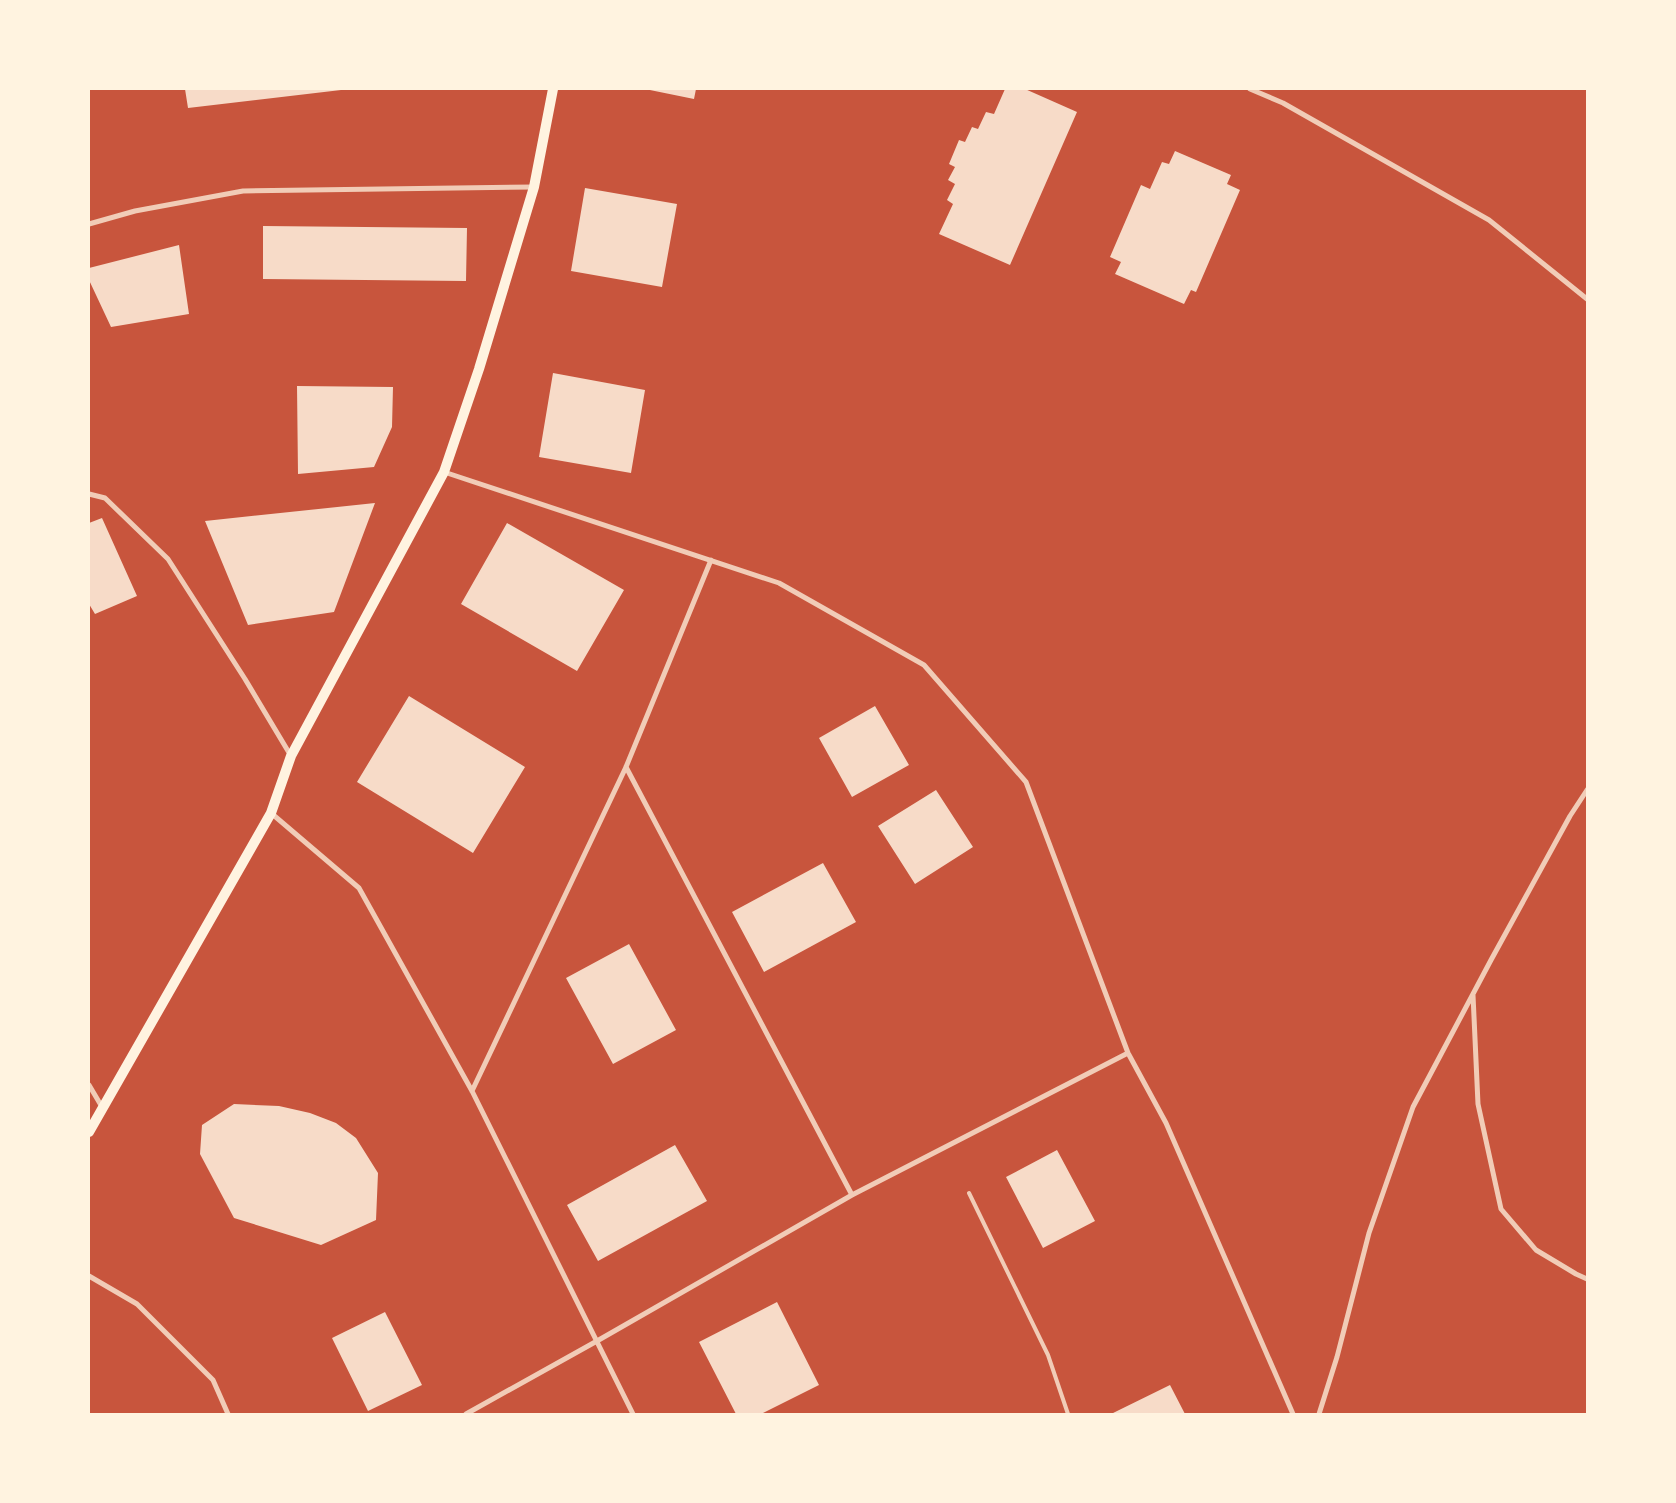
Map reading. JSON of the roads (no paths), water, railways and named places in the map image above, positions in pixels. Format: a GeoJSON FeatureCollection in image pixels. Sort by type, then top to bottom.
{"type":"FeatureCollection","features":[{"type":"Feature","properties":{"kind":"main road"},"geometry":{"type":"LineString","coordinates":[[89,1132],[271,813],[291,756],[444,472],[479,369],[534,188],[553,89]]}},
{"type":"Feature","properties":{"kind":"street"},"geometry":{"type":"LineString","coordinates":[[1250,89],[1282,103],[1489,220],[1587,299]]}},
{"type":"Feature","properties":{"kind":"street"},"geometry":{"type":"LineString","coordinates":[[89,224],[135,212],[243,191],[534,188]]}},
{"type":"Feature","properties":{"kind":"street"},"geometry":{"type":"LineString","coordinates":[[444,472],[779,583],[924,665],[1026,782],[1128,1053],[1166,1123],[1293,1414]]}},
{"type":"Feature","properties":{"kind":"street"},"geometry":{"type":"LineString","coordinates":[[89,494],[105,498],[168,559],[245,679],[291,756]]}},
{"type":"Feature","properties":{"kind":"street"},"geometry":{"type":"LineString","coordinates":[[472,1091],[626,767],[711,560]]}},
{"type":"Feature","properties":{"kind":"street"},"geometry":{"type":"LineString","coordinates":[[626,767],[852,1195]]}},
{"type":"Feature","properties":{"kind":"street"},"geometry":{"type":"LineString","coordinates":[[1318,1414],[1337,1357],[1369,1233],[1413,1107],[1570,816],[1587,790]]}},
{"type":"Feature","properties":{"kind":"street"},"geometry":{"type":"LineString","coordinates":[[271,813],[359,888],[472,1091],[633,1414]]}},
{"type":"Feature","properties":{"kind":"street"},"geometry":{"type":"LineString","coordinates":[[1473,993],[1478,1104],[1501,1209],[1536,1250],[1587,1279]]}},
{"type":"Feature","properties":{"kind":"street"},"geometry":{"type":"LineString","coordinates":[[466,1414],[852,1195],[1128,1053]]}},
{"type":"Feature","properties":{"kind":"street"},"geometry":{"type":"LineString","coordinates":[[89,1085],[102,1107]]}},
{"type":"Feature","properties":{"kind":"street"},"geometry":{"type":"LineString","coordinates":[[89,1276],[137,1304],[213,1380],[228,1414]]}},
{"type":"Feature","properties":{"kind":"lane"},"geometry":{"type":"LineString","coordinates":[[969,1193],[1048,1355],[1068,1414]]}}]}
